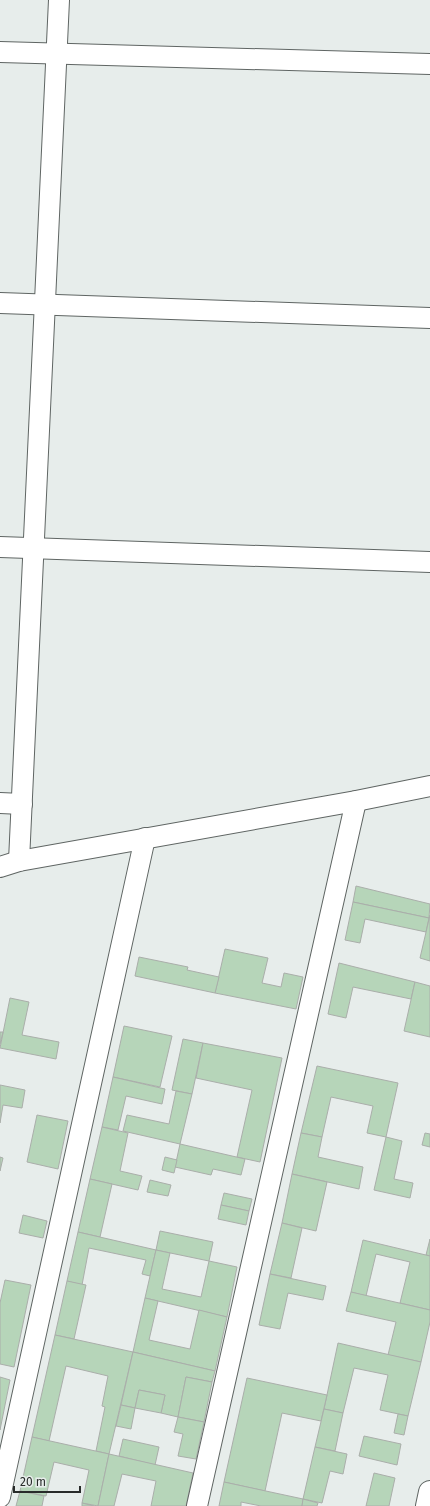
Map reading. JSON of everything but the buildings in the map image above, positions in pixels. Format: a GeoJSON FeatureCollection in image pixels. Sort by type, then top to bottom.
{"type":"FeatureCollection","features":[{"type":"Feature","properties":{"kind":"street"},"geometry":{"type":"LineString","coordinates":[[19,861],[59,0]]}},
{"type":"Feature","properties":{"kind":"street"},"geometry":{"type":"LineString","coordinates":[[0,52],[430,64]]}},
{"type":"Feature","properties":{"kind":"street"},"geometry":{"type":"LineString","coordinates":[[0,304],[430,318]]}},
{"type":"Feature","properties":{"kind":"street"},"geometry":{"type":"LineString","coordinates":[[0,547],[430,562]]}},
{"type":"Feature","properties":{"kind":"street"},"geometry":{"type":"LineString","coordinates":[[0,867],[19,861],[356,801],[430,786]]}},
{"type":"Feature","properties":{"kind":"street"},"geometry":{"type":"LineString","coordinates":[[197,1506],[356,801]]}},
{"type":"Feature","properties":{"kind":"street"},"geometry":{"type":"LineString","coordinates":[[0,803],[22,804]]}},
{"type":"Feature","properties":{"kind":"street"},"geometry":{"type":"LineString","coordinates":[[0,1497],[145,838]]}},
{"type":"Feature","properties":{"kind":"street"},"geometry":{"type":"LineString","coordinates":[[427,1506],[430,1492]]}}]}
